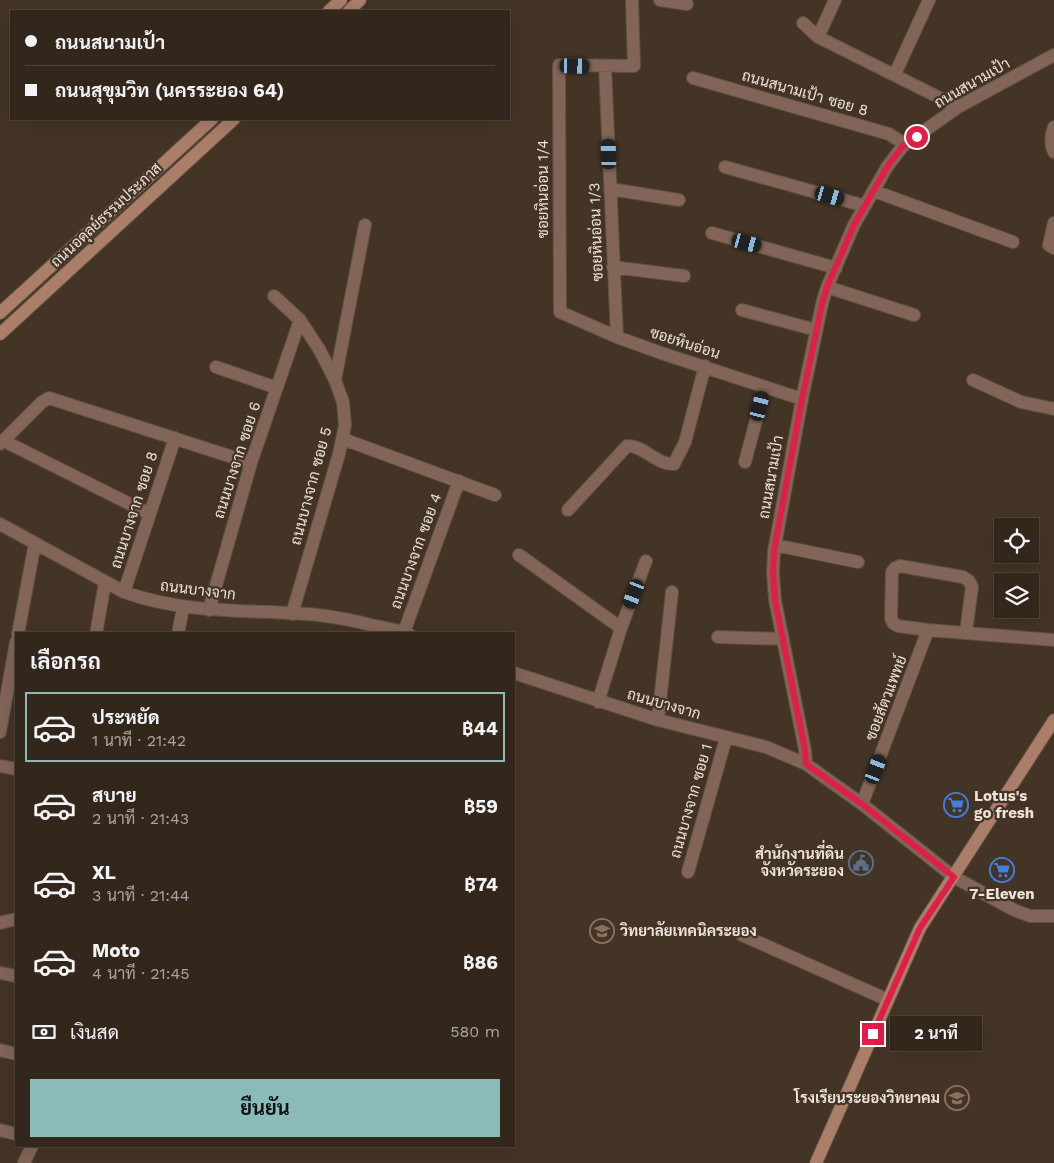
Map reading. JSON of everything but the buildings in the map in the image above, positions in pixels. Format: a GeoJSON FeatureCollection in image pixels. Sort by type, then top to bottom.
{"type":"FeatureCollection","features":[{"type":"Feature","properties":{"kind":"street"},"geometry":{"type":"LineString","coordinates":[[330,10],[341,0]]}},
{"type":"Feature","properties":{"kind":"street"},"geometry":{"type":"LineString","coordinates":[[350,10],[360,0]]}},
{"type":"Feature","properties":{"kind":"street"},"geometry":{"type":"LineString","coordinates":[[605,66],[634,66],[632,0]]}},
{"type":"Feature","properties":{"kind":"street"},"geometry":{"type":"LineString","coordinates":[[660,0],[687,4]]}},
{"type":"Feature","properties":{"kind":"street"},"geometry":{"type":"LineString","coordinates":[[818,37],[835,0]]}},
{"type":"Feature","properties":{"kind":"street"},"geometry":{"type":"LineString","coordinates":[[895,74],[929,0]]}},
{"type":"Feature","properties":{"kind":"street"},"geometry":{"type":"LineString","coordinates":[[803,23],[818,37],[958,107]]}},
{"type":"Feature","properties":{"kind":"street","name":"ถนนสนามเป้า"},"geometry":{"type":"LineString","coordinates":[[806,764],[805,750],[775,600],[773,573],[775,545],[802,399],[827,287],[854,225],[887,167],[903,146],[958,107],[1054,55]]}},
{"type":"Feature","properties":{"kind":"street","name":"ซอยหินอ่อน 1/4"},"geometry":{"type":"LineString","coordinates":[[560,312],[559,65],[605,66]]}},
{"type":"Feature","properties":{"kind":"street","name":"ซอยหินอ่อน 1/3"},"geometry":{"type":"LineString","coordinates":[[605,66],[617,336]]}},
{"type":"Feature","properties":{"kind":"street","name":"ถนนสนามเป้า ซอย 8"},"geometry":{"type":"LineString","coordinates":[[693,78],[889,134],[900,141],[903,146]]}},
{"type":"Feature","properties":{"kind":"street","name":"ถนนอดุลย์ธรรมประภาส"},"geometry":{"type":"LineString","coordinates":[[0,313],[211,120]]}},
{"type":"Feature","properties":{"kind":"street","name":"ถนนอดุลย์ธรรมประภาส"},"geometry":{"type":"LineString","coordinates":[[0,334],[233,120]]}},
{"type":"Feature","properties":{"kind":"street"},"geometry":{"type":"LineString","coordinates":[[1054,127],[1051,135],[1054,152]]}},
{"type":"Feature","properties":{"kind":"street"},"geometry":{"type":"LineString","coordinates":[[186,142],[197,152]]}},
{"type":"Feature","properties":{"kind":"street"},"geometry":{"type":"LineString","coordinates":[[725,167],[865,206]]}},
{"type":"Feature","properties":{"kind":"street"},"geometry":{"type":"LineString","coordinates":[[611,189],[679,200]]}},
{"type":"Feature","properties":{"kind":"street"},"geometry":{"type":"LineString","coordinates":[[874,191],[1013,242]]}},
{"type":"Feature","properties":{"kind":"street"},"geometry":{"type":"LineString","coordinates":[[1054,223],[1048,245],[1054,248]]}},
{"type":"Feature","properties":{"kind":"street"},"geometry":{"type":"LineString","coordinates":[[335,380],[365,225]]}},
{"type":"Feature","properties":{"kind":"street"},"geometry":{"type":"LineString","coordinates":[[712,233],[836,268]]}},
{"type":"Feature","properties":{"kind":"street"},"geometry":{"type":"LineString","coordinates":[[613,267],[684,276]]}},
{"type":"Feature","properties":{"kind":"street"},"geometry":{"type":"LineString","coordinates":[[827,287],[914,314]]}},
{"type":"Feature","properties":{"kind":"street","name":"ถนนบางจาก ซอย 5"},"geometry":{"type":"LineString","coordinates":[[274,296],[300,320],[319,349],[335,380],[343,402],[345,425],[343,439],[292,614]]}},
{"type":"Feature","properties":{"kind":"street"},"geometry":{"type":"LineString","coordinates":[[742,310],[816,330]]}},
{"type":"Feature","properties":{"kind":"street","name":"ซอยหินอ่อน"},"geometry":{"type":"LineString","coordinates":[[560,312],[661,353],[802,399]]}},
{"type":"Feature","properties":{"kind":"street","name":"ถนนบางจาก ซอย 6"},"geometry":{"type":"LineString","coordinates":[[209,610],[251,463],[300,320]]}},
{"type":"Feature","properties":{"kind":"street"},"geometry":{"type":"LineString","coordinates":[[568,510],[627,446],[633,446],[666,464],[674,464],[685,442],[704,366]]}},
{"type":"Feature","properties":{"kind":"street"},"geometry":{"type":"LineString","coordinates":[[216,367],[277,388]]}},
{"type":"Feature","properties":{"kind":"street"},"geometry":{"type":"LineString","coordinates":[[973,380],[1021,402],[1054,409]]}},
{"type":"Feature","properties":{"kind":"street"},"geometry":{"type":"LineString","coordinates":[[745,462],[765,387]]}},
{"type":"Feature","properties":{"kind":"street"},"geometry":{"type":"LineString","coordinates":[[150,514],[2,442],[42,402],[49,398],[251,463]]}},
{"type":"Feature","properties":{"kind":"street","name":"ถนนบางจาก ซอย 8"},"geometry":{"type":"LineString","coordinates":[[124,592],[175,438]]}},
{"type":"Feature","properties":{"kind":"street"},"geometry":{"type":"LineString","coordinates":[[343,439],[495,495]]}},
{"type":"Feature","properties":{"kind":"street","name":"ถนนบางจาก ซอย 4"},"geometry":{"type":"LineString","coordinates":[[407,632],[459,481]]}},
{"type":"Feature","properties":{"kind":"street","name":"ถนนบางจาก"},"geometry":{"type":"LineString","coordinates":[[0,524],[124,592],[144,599],[183,608],[319,615],[403,632]]}},
{"type":"Feature","properties":{"kind":"street"},"geometry":{"type":"LineString","coordinates":[[18,632],[36,543]]}},
{"type":"Feature","properties":{"kind":"street"},"geometry":{"type":"LineString","coordinates":[[775,545],[858,562]]}},
{"type":"Feature","properties":{"kind":"street"},"geometry":{"type":"LineString","coordinates":[[518,555],[621,628]]}},
{"type":"Feature","properties":{"kind":"street"},"geometry":{"type":"LineString","coordinates":[[598,702],[621,628],[646,560]]}},
{"type":"Feature","properties":{"kind":"street"},"geometry":{"type":"LineString","coordinates":[[966,632],[972,587],[969,581],[963,578],[900,566],[895,568],[892,572],[891,618],[893,623],[898,626],[1054,640]]}},
{"type":"Feature","properties":{"kind":"street"},"geometry":{"type":"LineString","coordinates":[[96,632],[105,582]]}},
{"type":"Feature","properties":{"kind":"street"},"geometry":{"type":"LineString","coordinates":[[658,720],[672,592]]}},
{"type":"Feature","properties":{"kind":"street"},"geometry":{"type":"LineString","coordinates":[[178,632],[183,608]]}},
{"type":"Feature","properties":{"kind":"street","name":"ซอยสัตวแพทย์"},"geometry":{"type":"LineString","coordinates":[[862,804],[928,630]]}},
{"type":"Feature","properties":{"kind":"street"},"geometry":{"type":"LineString","coordinates":[[718,636],[783,639]]}},
{"type":"Feature","properties":{"kind":"street"},"geometry":{"type":"LineString","coordinates":[[0,732],[15,648]]}},
{"type":"Feature","properties":{"kind":"street","name":"ถนนบางจาก"},"geometry":{"type":"LineString","coordinates":[[515,673],[658,720],[766,748],[806,764]]}},
{"type":"Feature","properties":{"kind":"street"},"geometry":{"type":"LineString","coordinates":[[816,1163],[920,928],[1054,720]]}},
{"type":"Feature","properties":{"kind":"street","name":"ถนนบางจาก ซอย 1"},"geometry":{"type":"LineString","coordinates":[[688,872],[726,738]]}},
{"type":"Feature","properties":{"kind":"street"},"geometry":{"type":"LineString","coordinates":[[806,764],[862,804],[954,877],[1014,910],[1030,916],[1054,916]]}},
{"type":"Feature","properties":{"kind":"street"},"geometry":{"type":"LineString","coordinates":[[0,766],[15,768]]}},
{"type":"Feature","properties":{"kind":"street"},"geometry":{"type":"LineString","coordinates":[[0,923],[15,919]]}},
{"type":"Feature","properties":{"kind":"street"},"geometry":{"type":"LineString","coordinates":[[742,935],[888,1000]]}},
{"type":"Feature","properties":{"kind":"street"},"geometry":{"type":"LineString","coordinates":[[0,973],[15,976]]}},
{"type":"Feature","properties":{"kind":"street"},"geometry":{"type":"LineString","coordinates":[[0,1050],[15,1054]]}},
{"type":"Feature","properties":{"kind":"street"},"geometry":{"type":"LineString","coordinates":[[0,1130],[15,1134]]}},
{"type":"Feature","properties":{"kind":"street"},"geometry":{"type":"LineString","coordinates":[[24,1163],[32,1147]]}},
{"type":"Feature","properties":{"kind":"place","name":"Lotus's go fresh"},"geometry":{"type":"Point","coordinates":[956,805]}},
{"type":"Feature","properties":{"kind":"place","name":"สำนักงานที่ดิน จังหวัดระยอง"},"geometry":{"type":"Point","coordinates":[861,863]}},
{"type":"Feature","properties":{"kind":"place","name":"7-Eleven"},"geometry":{"type":"Point","coordinates":[1002,870]}},
{"type":"Feature","properties":{"kind":"place","name":"วิทยาลัยเทคนิคระยอง"},"geometry":{"type":"Point","coordinates":[602,931]}},
{"type":"Feature","properties":{"kind":"place","name":"โรงเรียนระยองวิทยาคม"},"geometry":{"type":"Point","coordinates":[957,1098]}},
{"type":"Feature","properties":{"kind":"route"},"geometry":{"type":"LineString","coordinates":[[873,1034],[920,928],[954,877],[862,804],[806,764],[789,664],[775,600],[774,551],[802,399],[827,287],[854,225],[887,167],[903,146],[917,137]]}}]}
